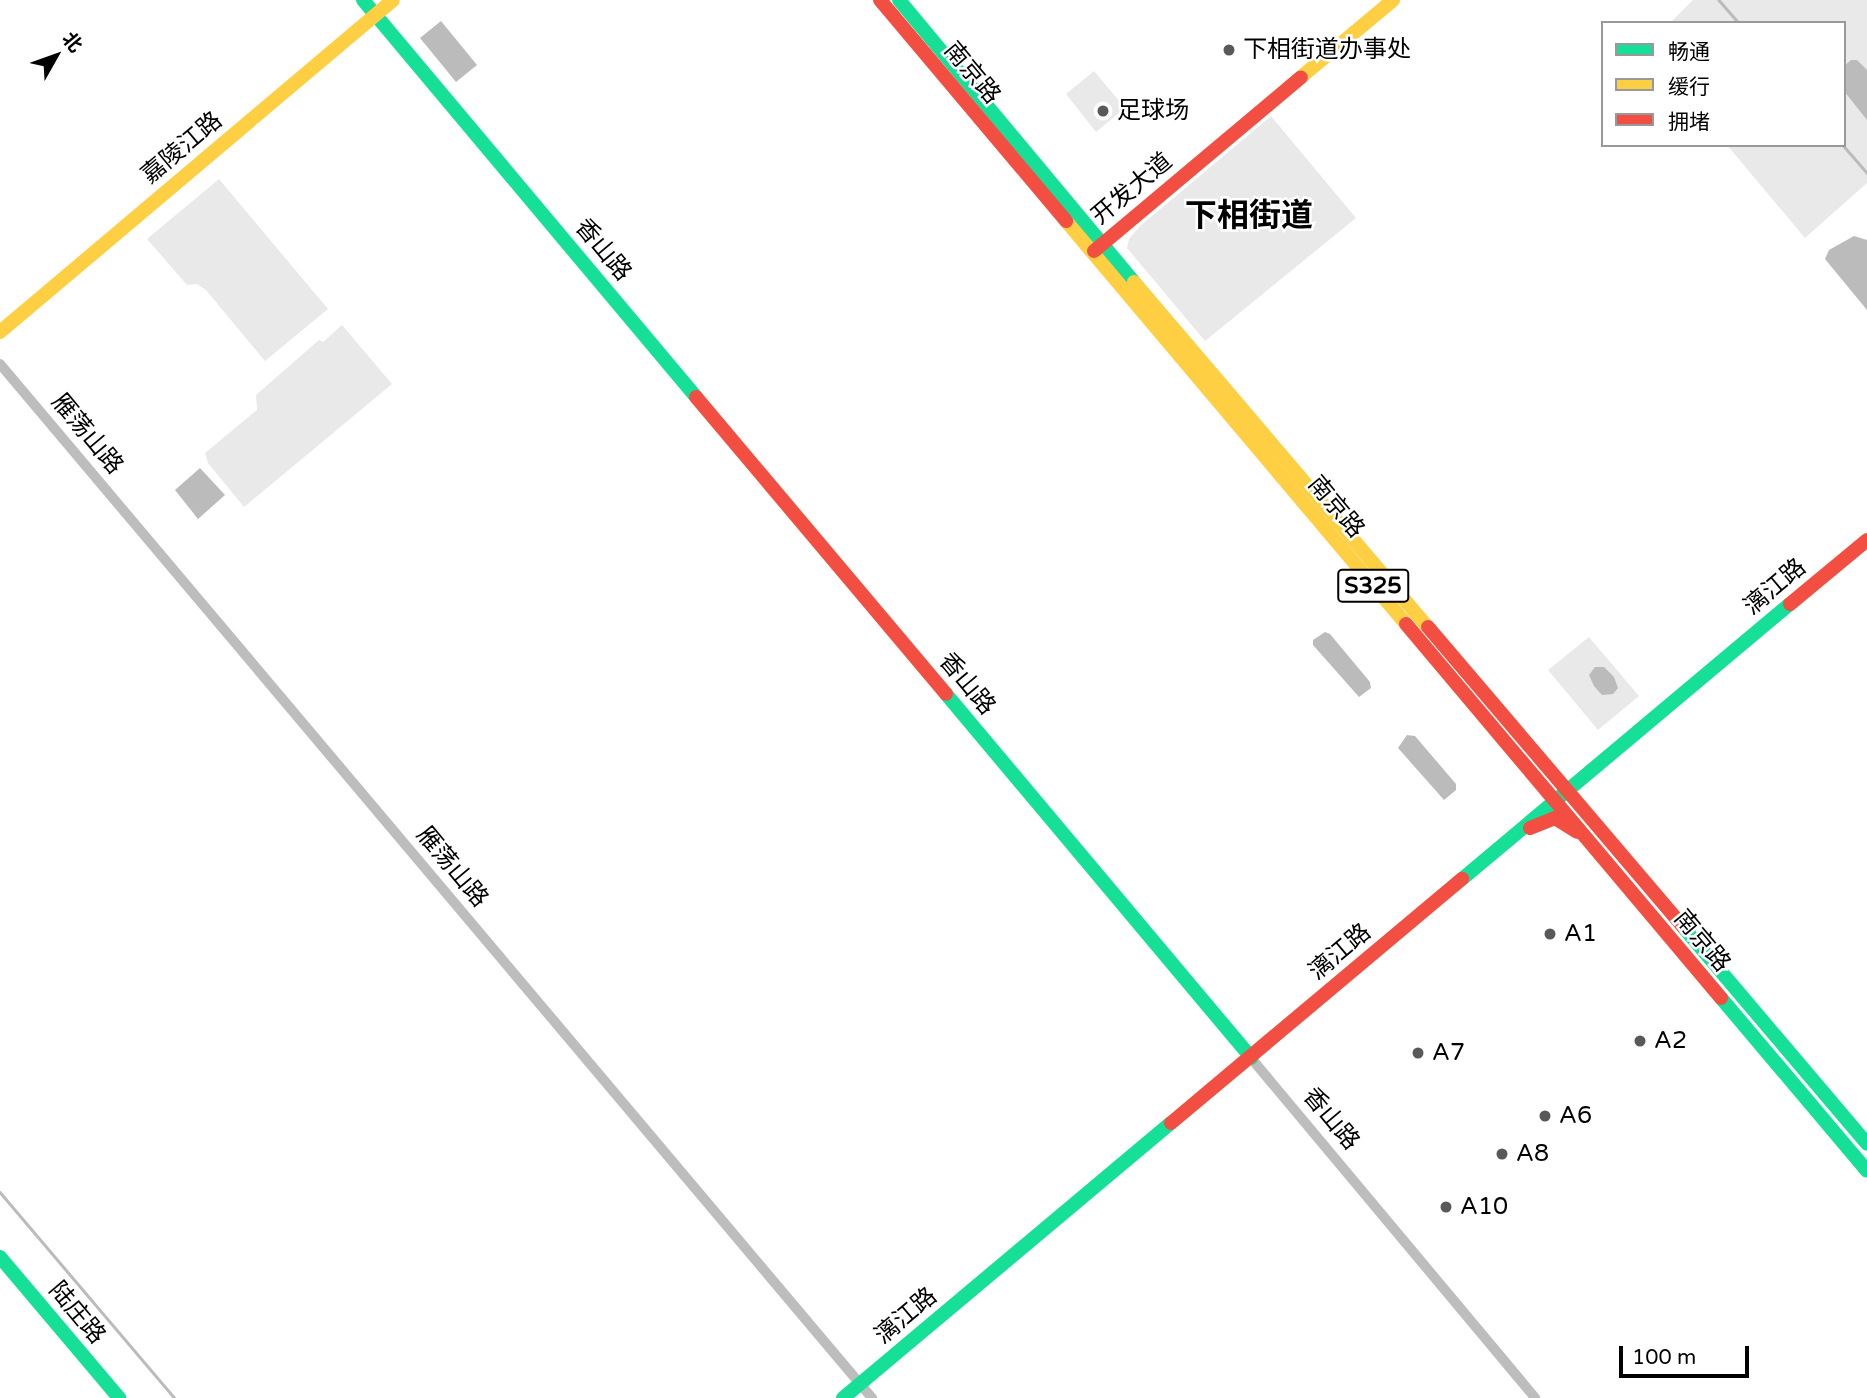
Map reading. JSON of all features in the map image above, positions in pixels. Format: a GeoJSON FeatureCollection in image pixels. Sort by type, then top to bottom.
{"type":"FeatureCollection","features":[{"type":"Feature","properties":{"kind":"street","name":"香山路"},"geometry":{"type":"LineString","coordinates":[[363,0],[1535,1398]]}},
{"type":"Feature","properties":{"kind":"street","name":"嘉陵江路"},"geometry":{"type":"LineString","coordinates":[[0,331],[393,0]]}},
{"type":"Feature","properties":{"kind":"street","name":"南京路"},"geometry":{"type":"LineString","coordinates":[[880,0],[1565,790],[1867,1144]]}},
{"type":"Feature","properties":{"kind":"street","name":"南京路"},"geometry":{"type":"LineString","coordinates":[[899,0],[1097,248],[1553,801],[1867,1171]]}},
{"type":"Feature","properties":{"kind":"street","name":"开发大道"},"geometry":{"type":"LineString","coordinates":[[1097,248],[1394,0]]}},
{"type":"Feature","properties":{"kind":"street","name":"雁荡山路"},"geometry":{"type":"LineString","coordinates":[[0,364],[872,1398]]}},
{"type":"Feature","properties":{"kind":"street","name":"漓江路"},"geometry":{"type":"LineString","coordinates":[[843,1398],[1251,1058],[1565,790],[1867,540]]}},
{"type":"Feature","properties":{"kind":"street"},"geometry":{"type":"LineString","coordinates":[[1488,856],[1546,819],[1562,820],[1587,840]]}},
{"type":"Feature","properties":{"kind":"street","name":"陆庄路"},"geometry":{"type":"LineString","coordinates":[[0,1257],[119,1398]]}},
{"type":"Feature","properties":{"kind":"shaded area"},"geometry":{"type":"Polygon","coordinates":[[[1693,0],[1867,0],[1867,183],[1805,238],[1729,147],[1846,147],[1846,21],[1672,21],[1693,0]]]}},
{"type":"Feature","properties":{"kind":"shaded area"},"geometry":{"type":"Polygon","coordinates":[[[441,21],[477,65],[456,82],[420,38],[441,21]]]}},
{"type":"Feature","properties":{"kind":"shaded area"},"geometry":{"type":"Polygon","coordinates":[[[1851,60],[1857,60],[1867,70],[1867,120],[1846,94],[1846,64],[1851,60]]]}},
{"type":"Feature","properties":{"kind":"shaded area"},"geometry":{"type":"Polygon","coordinates":[[[1094,71],[1125,108],[1096,132],[1066,94],[1094,71]]]}},
{"type":"Feature","properties":{"kind":"shaded area"},"geometry":{"type":"Polygon","coordinates":[[[1271,116],[1356,218],[1205,341],[1127,248],[1129,239],[1140,226],[1271,116]]]}},
{"type":"Feature","properties":{"kind":"shaded area"},"geometry":{"type":"Polygon","coordinates":[[[219,179],[328,309],[265,361],[206,290],[197,284],[187,285],[147,239],[219,179]]]}},
{"type":"Feature","properties":{"kind":"shaded area"},"geometry":{"type":"Polygon","coordinates":[[[1854,236],[1867,240],[1867,310],[1825,259],[1829,250],[1854,236]]]}},
{"type":"Feature","properties":{"kind":"shaded area"},"geometry":{"type":"Polygon","coordinates":[[[342,325],[392,384],[244,507],[208,463],[205,453],[257,410],[256,395],[319,340],[323,342],[342,325]]]}},
{"type":"Feature","properties":{"kind":"shaded area"},"geometry":{"type":"Polygon","coordinates":[[[200,468],[225,495],[198,519],[175,490],[200,468]]]}},
{"type":"Feature","properties":{"kind":"shaded area"},"geometry":{"type":"Polygon","coordinates":[[[1325,632],[1330,634],[1370,682],[1371,688],[1359,697],[1313,645],[1313,640],[1325,632]]]}},
{"type":"Feature","properties":{"kind":"shaded area"},"geometry":{"type":"Polygon","coordinates":[[[1589,637],[1639,696],[1598,730],[1548,670],[1589,637]]]}},
{"type":"Feature","properties":{"kind":"shaded area"},"geometry":{"type":"Polygon","coordinates":[[[1595,667],[1604,667],[1614,677],[1618,688],[1613,694],[1602,695],[1594,686],[1589,675],[1595,667]]]}},
{"type":"Feature","properties":{"kind":"shaded area"},"geometry":{"type":"Polygon","coordinates":[[[1407,735],[1415,736],[1456,784],[1456,790],[1444,800],[1398,748],[1407,735]]]}},
{"type":"Feature","properties":{"kind":"waterway"},"geometry":{"type":"LineString","coordinates":[[1719,0],[1737,21]]}},
{"type":"Feature","properties":{"kind":"waterway"},"geometry":{"type":"LineString","coordinates":[[1845,147],[1867,173]]}},
{"type":"Feature","properties":{"kind":"waterway"},"geometry":{"type":"LineString","coordinates":[[0,1192],[175,1398]]}},
{"type":"Feature","properties":{"kind":"traffic: fast"},"geometry":{"type":"LineString","coordinates":[[363,0],[696,397]]}},
{"type":"Feature","properties":{"kind":"traffic: fast"},"geometry":{"type":"LineString","coordinates":[[899,0],[1134,282]]}},
{"type":"Feature","properties":{"kind":"traffic: fast"},"geometry":{"type":"LineString","coordinates":[[1462,879],[1790,604]]}},
{"type":"Feature","properties":{"kind":"traffic: fast"},"geometry":{"type":"LineString","coordinates":[[946,694],[1251,1058]]}},
{"type":"Feature","properties":{"kind":"traffic: fast"},"geometry":{"type":"LineString","coordinates":[[1684,928],[1867,1144]]}},
{"type":"Feature","properties":{"kind":"traffic: fast"},"geometry":{"type":"LineString","coordinates":[[1721,998],[1867,1171]]}},
{"type":"Feature","properties":{"kind":"traffic: fast"},"geometry":{"type":"LineString","coordinates":[[843,1398],[1171,1123]]}},
{"type":"Feature","properties":{"kind":"traffic: fast"},"geometry":{"type":"LineString","coordinates":[[0,1257],[119,1398]]}},
{"type":"Feature","properties":{"kind":"traffic: slow"},"geometry":{"type":"LineString","coordinates":[[0,332],[393,0]]}},
{"type":"Feature","properties":{"kind":"traffic: slow"},"geometry":{"type":"LineString","coordinates":[[1301,77],[1393,0]]}},
{"type":"Feature","properties":{"kind":"traffic: slow"},"geometry":{"type":"LineString","coordinates":[[1066,221],[1406,624]]}},
{"type":"Feature","properties":{"kind":"traffic: slow"},"geometry":{"type":"LineString","coordinates":[[1134,282],[1428,627]]}},
{"type":"Feature","properties":{"kind":"traffic: jam"},"geometry":{"type":"LineString","coordinates":[[880,0],[1066,221]]}},
{"type":"Feature","properties":{"kind":"traffic: jam"},"geometry":{"type":"LineString","coordinates":[[1094,251],[1301,77]]}},
{"type":"Feature","properties":{"kind":"traffic: jam"},"geometry":{"type":"LineString","coordinates":[[696,397],[946,694]]}},
{"type":"Feature","properties":{"kind":"traffic: jam"},"geometry":{"type":"LineString","coordinates":[[1790,604],[1867,540]]}},
{"type":"Feature","properties":{"kind":"traffic: jam"},"geometry":{"type":"LineString","coordinates":[[1406,624],[1721,998]]}},
{"type":"Feature","properties":{"kind":"traffic: jam"},"geometry":{"type":"LineString","coordinates":[[1428,627],[1684,928]]}},
{"type":"Feature","properties":{"kind":"traffic: jam"},"geometry":{"type":"LineString","coordinates":[[1530,828],[1555,818],[1577,832]]}},
{"type":"Feature","properties":{"kind":"traffic: jam"},"geometry":{"type":"LineString","coordinates":[[1171,1123],[1462,879]]}},
{"type":"Feature","properties":{"kind":"place","name":"下相街道办事处"},"geometry":{"type":"Point","coordinates":[1229,50]}},
{"type":"Feature","properties":{"kind":"place","name":"足球场"},"geometry":{"type":"Point","coordinates":[1103,111]}},
{"type":"Feature","properties":{"kind":"place","name":"A1"},"geometry":{"type":"Point","coordinates":[1550,934]}},
{"type":"Feature","properties":{"kind":"place","name":"A2"},"geometry":{"type":"Point","coordinates":[1640,1041]}},
{"type":"Feature","properties":{"kind":"place","name":"A7"},"geometry":{"type":"Point","coordinates":[1418,1053]}},
{"type":"Feature","properties":{"kind":"place","name":"A6"},"geometry":{"type":"Point","coordinates":[1545,1116]}},
{"type":"Feature","properties":{"kind":"place","name":"A8"},"geometry":{"type":"Point","coordinates":[1502,1154]}},
{"type":"Feature","properties":{"kind":"place","name":"A10"},"geometry":{"type":"Point","coordinates":[1446,1207]}},
{"type":"Feature","properties":{"kind":"district","name":"下相街道"},"geometry":{"type":"Point","coordinates":[1249,216]}}]}
